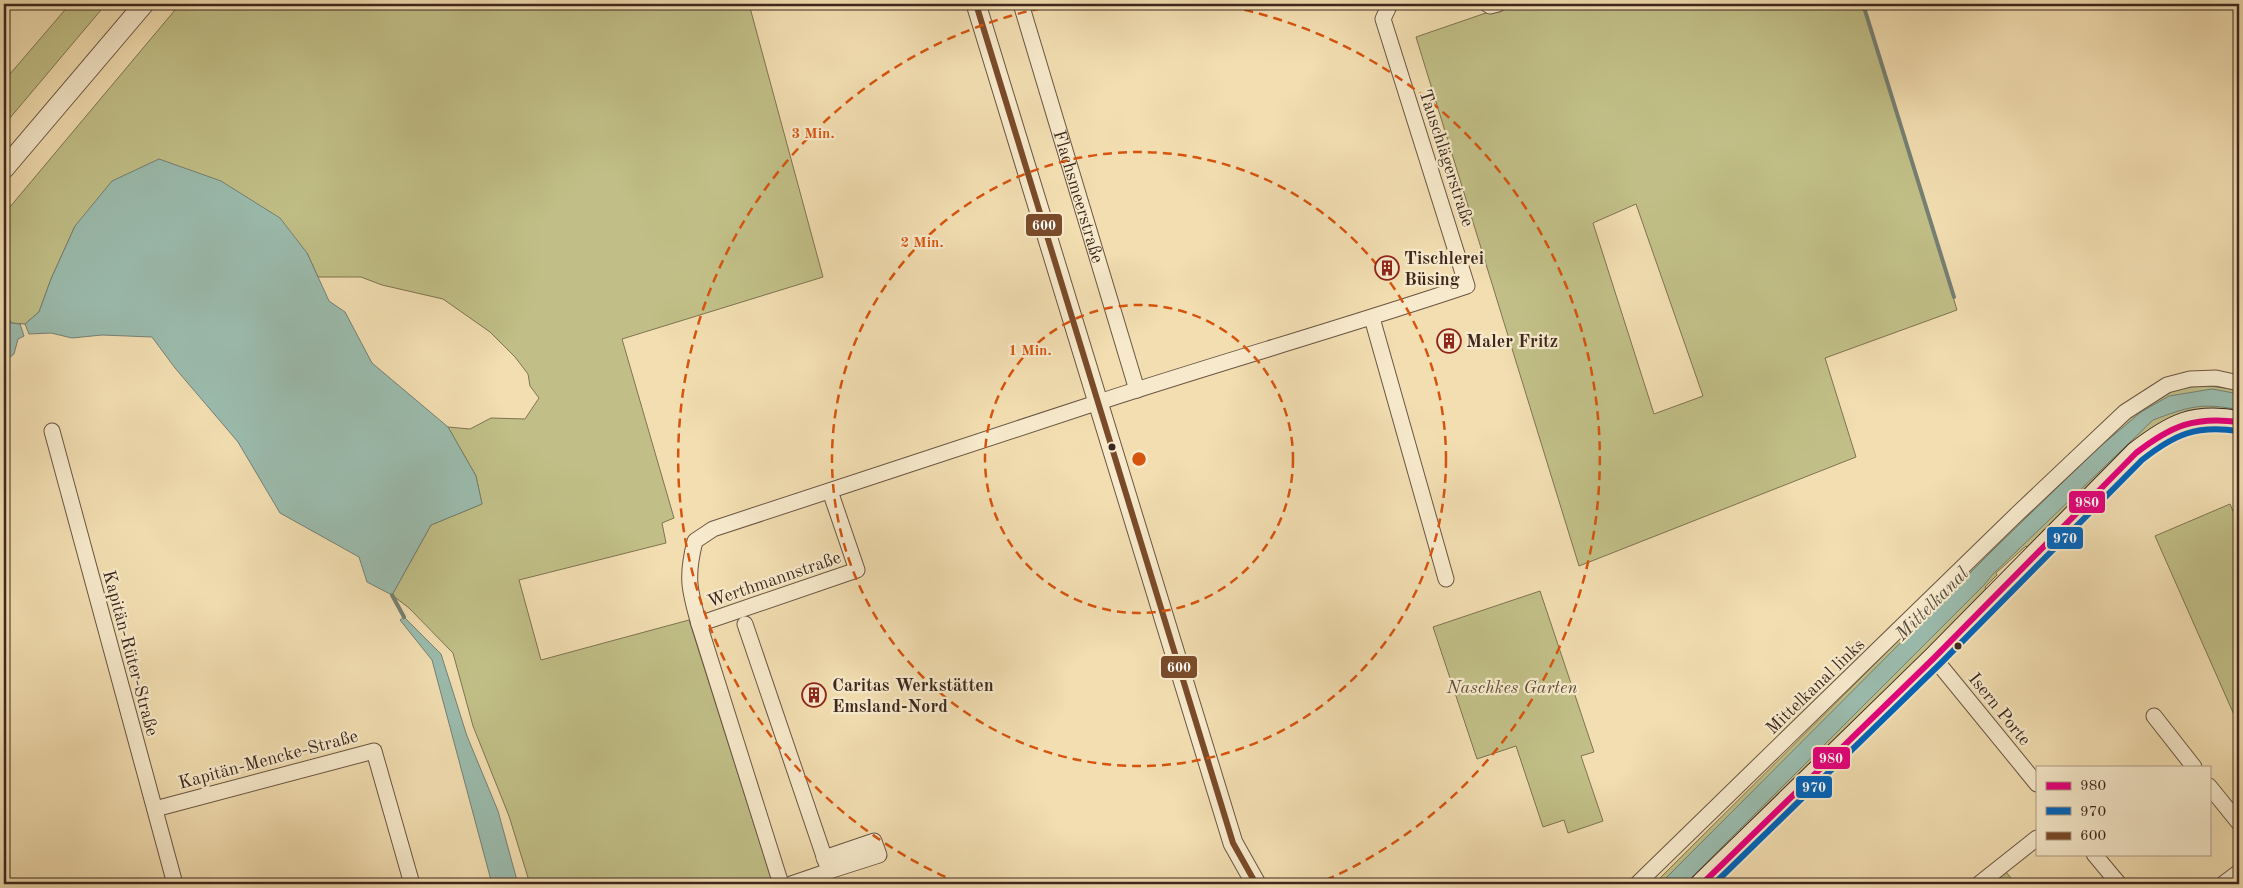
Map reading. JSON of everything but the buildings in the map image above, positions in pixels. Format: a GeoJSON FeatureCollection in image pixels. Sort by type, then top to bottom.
{"type":"FeatureCollection","features":[{"type":"Feature","properties":{"kind":"main road"},"geometry":{"type":"LineString","coordinates":[[1702,884],[1934,658],[2136,453],[2163,432],[2187,421],[2216,418],[2239,422]]}},
{"type":"Feature","properties":{"kind":"street"},"geometry":{"type":"LineString","coordinates":[[4,168],[144,4]]}},
{"type":"Feature","properties":{"kind":"street"},"geometry":{"type":"LineString","coordinates":[[976,4],[1232,843],[1256,884]]}},
{"type":"Feature","properties":{"kind":"street","name":"Flachsmeerstraße"},"geometry":{"type":"LineString","coordinates":[[1021,4],[1137,390]]}},
{"type":"Feature","properties":{"kind":"street","name":"Tauschlägerstraße"},"geometry":{"type":"LineString","coordinates":[[1098,402],[1372,318],[1468,286],[1383,18],[1390,4]]}},
{"type":"Feature","properties":{"kind":"street"},"geometry":{"type":"LineString","coordinates":[[1487,4],[1490,6],[1498,4]]}},
{"type":"Feature","properties":{"kind":"street"},"geometry":{"type":"LineString","coordinates":[[1372,318],[1446,579]]}},
{"type":"Feature","properties":{"kind":"street","name":"Mittelkanal links"},"geometry":{"type":"LineString","coordinates":[[1637,884],[2015,516],[2125,412],[2167,386],[2190,379],[2216,378],[2239,383]]}},
{"type":"Feature","properties":{"kind":"street","name":"Werthmannstraße"},"geometry":{"type":"LineString","coordinates":[[830,491],[857,570],[699,624],[689,590],[688,568],[695,541],[713,529],[1098,402]]}},
{"type":"Feature","properties":{"kind":"street","name":"Kapitän-Rüter-Straße"},"geometry":{"type":"LineString","coordinates":[[52,431],[175,884]]}},
{"type":"Feature","properties":{"kind":"street"},"geometry":{"type":"LineString","coordinates":[[699,624],[781,884]]}},
{"type":"Feature","properties":{"kind":"street"},"geometry":{"type":"LineString","coordinates":[[745,624],[827,865],[791,884]]}},
{"type":"Feature","properties":{"kind":"street","name":"Isern Porte"},"geometry":{"type":"LineString","coordinates":[[1934,658],[2036,783]]}},
{"type":"Feature","properties":{"kind":"street"},"geometry":{"type":"LineString","coordinates":[[2154,716],[2193,766]]}},
{"type":"Feature","properties":{"kind":"street","name":"Kapitän-Mencke-Straße"},"geometry":{"type":"LineString","coordinates":[[154,809],[374,751],[412,884]]}},
{"type":"Feature","properties":{"kind":"street"},"geometry":{"type":"LineString","coordinates":[[2210,787],[2239,823]]}},
{"type":"Feature","properties":{"kind":"street"},"geometry":{"type":"LineString","coordinates":[[1979,884],[2036,839]]}},
{"type":"Feature","properties":{"kind":"street"},"geometry":{"type":"LineString","coordinates":[[2096,856],[2119,884]]}},
{"type":"Feature","properties":{"kind":"street"},"geometry":{"type":"LineString","coordinates":[[2223,884],[2239,872]]}},
{"type":"Feature","properties":{"kind":"green space"},"geometry":{"type":"Polygon","coordinates":[[[70,4],[106,4],[4,125],[4,81],[70,4]]]}},
{"type":"Feature","properties":{"kind":"green space"},"geometry":{"type":"Polygon","coordinates":[[[180,4],[749,4],[823,277],[622,339],[674,518],[662,523],[666,543],[519,580],[541,660],[689,620],[773,884],[530,884],[509,816],[473,726],[453,653],[409,608],[392,595],[431,525],[482,504],[476,476],[448,427],[470,429],[491,418],[525,419],[539,398],[530,386],[528,374],[515,357],[490,332],[443,299],[382,285],[361,277],[318,277],[307,253],[75,226],[51,279],[39,312],[25,324],[11,323],[7,315],[4,318],[4,214],[180,4]]]}},
{"type":"Feature","properties":{"kind":"green space"},"geometry":{"type":"Polygon","coordinates":[[[1512,4],[1863,4],[1957,310],[1825,358],[1856,457],[1579,566],[1416,37],[1512,4]],[[1636,204],[1593,223],[1654,414],[1703,396],[1636,204]]]}},
{"type":"Feature","properties":{"kind":"green space"},"geometry":{"type":"Polygon","coordinates":[[[2209,386],[2239,390],[2239,416],[2200,411],[2029,549],[2026,546],[1996,573],[1997,575],[1985,587],[1987,590],[1692,884],[1654,884],[1909,630],[2016,519],[2137,411],[2170,392],[2188,387],[2209,386]]]}},
{"type":"Feature","properties":{"kind":"green space"},"geometry":{"type":"Polygon","coordinates":[[[2230,504],[2239,525],[2239,726],[2155,536],[2230,504]]]}},
{"type":"Feature","properties":{"kind":"green space","name":"Naschkes Garten"},"geometry":{"type":"Polygon","coordinates":[[[1540,591],[1594,752],[1581,756],[1603,821],[1568,833],[1564,820],[1543,827],[1516,746],[1477,759],[1433,627],[1540,591]]]}},
{"type":"Feature","properties":{"kind":"green space"},"geometry":{"type":"Polygon","coordinates":[[[2006,872],[2016,884],[1991,884],[2006,872]]]}},
{"type":"Feature","properties":{"kind":"shaded area"},"geometry":{"type":"Polygon","coordinates":[[[159,159],[221,181],[280,218],[307,253],[329,301],[345,312],[372,363],[448,427],[476,476],[482,504],[431,525],[392,595],[367,582],[359,557],[280,513],[238,442],[175,368],[152,337],[102,335],[72,338],[51,333],[29,334],[25,324],[39,312],[51,279],[75,226],[112,181],[159,159]]]}},
{"type":"Feature","properties":{"kind":"shaded area"},"geometry":{"type":"Polygon","coordinates":[[[7,314],[11,323],[20,324],[24,336],[18,339],[14,354],[4,362],[4,318],[7,314]]]}},
{"type":"Feature","properties":{"kind":"shaded area"},"geometry":{"type":"Polygon","coordinates":[[[2212,389],[2239,394],[2239,410],[2215,406],[2195,407],[2153,420],[1993,574],[1685,884],[1660,884],[1993,550],[2096,450],[2141,412],[2169,396],[2212,389]]]}},
{"type":"Feature","properties":{"kind":"shaded area"},"geometry":{"type":"Polygon","coordinates":[[[404,617],[441,654],[467,736],[498,811],[518,884],[492,884],[432,660],[400,620],[404,617]]]}},
{"type":"Feature","properties":{"kind":"waterway"},"geometry":{"type":"LineString","coordinates":[[1863,4],[1954,297]]}},
{"type":"Feature","properties":{"kind":"waterway"},"geometry":{"type":"LineString","coordinates":[[392,595],[404,617]]}},
{"type":"Feature","properties":{"kind":"transit line","name":"600"},"geometry":{"type":"LineString","coordinates":[[976,4],[1233,843],[1256,884]]}},
{"type":"Feature","properties":{"kind":"transit line","name":"980"},"geometry":{"type":"LineString","coordinates":[[1702,884],[1934,658],[2136,453],[2161,436],[2184,425],[2209,421],[2239,422]]}},
{"type":"Feature","properties":{"kind":"transit line","name":"970"},"geometry":{"type":"LineString","coordinates":[[1714,884],[1940,664],[2142,460],[2165,444],[2187,434],[2210,429],[2238,431]]}},
{"type":"Feature","properties":{"kind":"place","name":"Tischlerei Büsing"},"geometry":{"type":"Point","coordinates":[1387,268]}},
{"type":"Feature","properties":{"kind":"place","name":"Maler Fritz"},"geometry":{"type":"Point","coordinates":[1449,341]}},
{"type":"Feature","properties":{"kind":"place","name":"Caritas Werkstätten Emsland-Nord"},"geometry":{"type":"Point","coordinates":[814,695]}},
{"type":"Feature","properties":{"kind":"water label","name":"Mittelkanal"},"geometry":{"type":"Point","coordinates":[1931,603]}}]}
